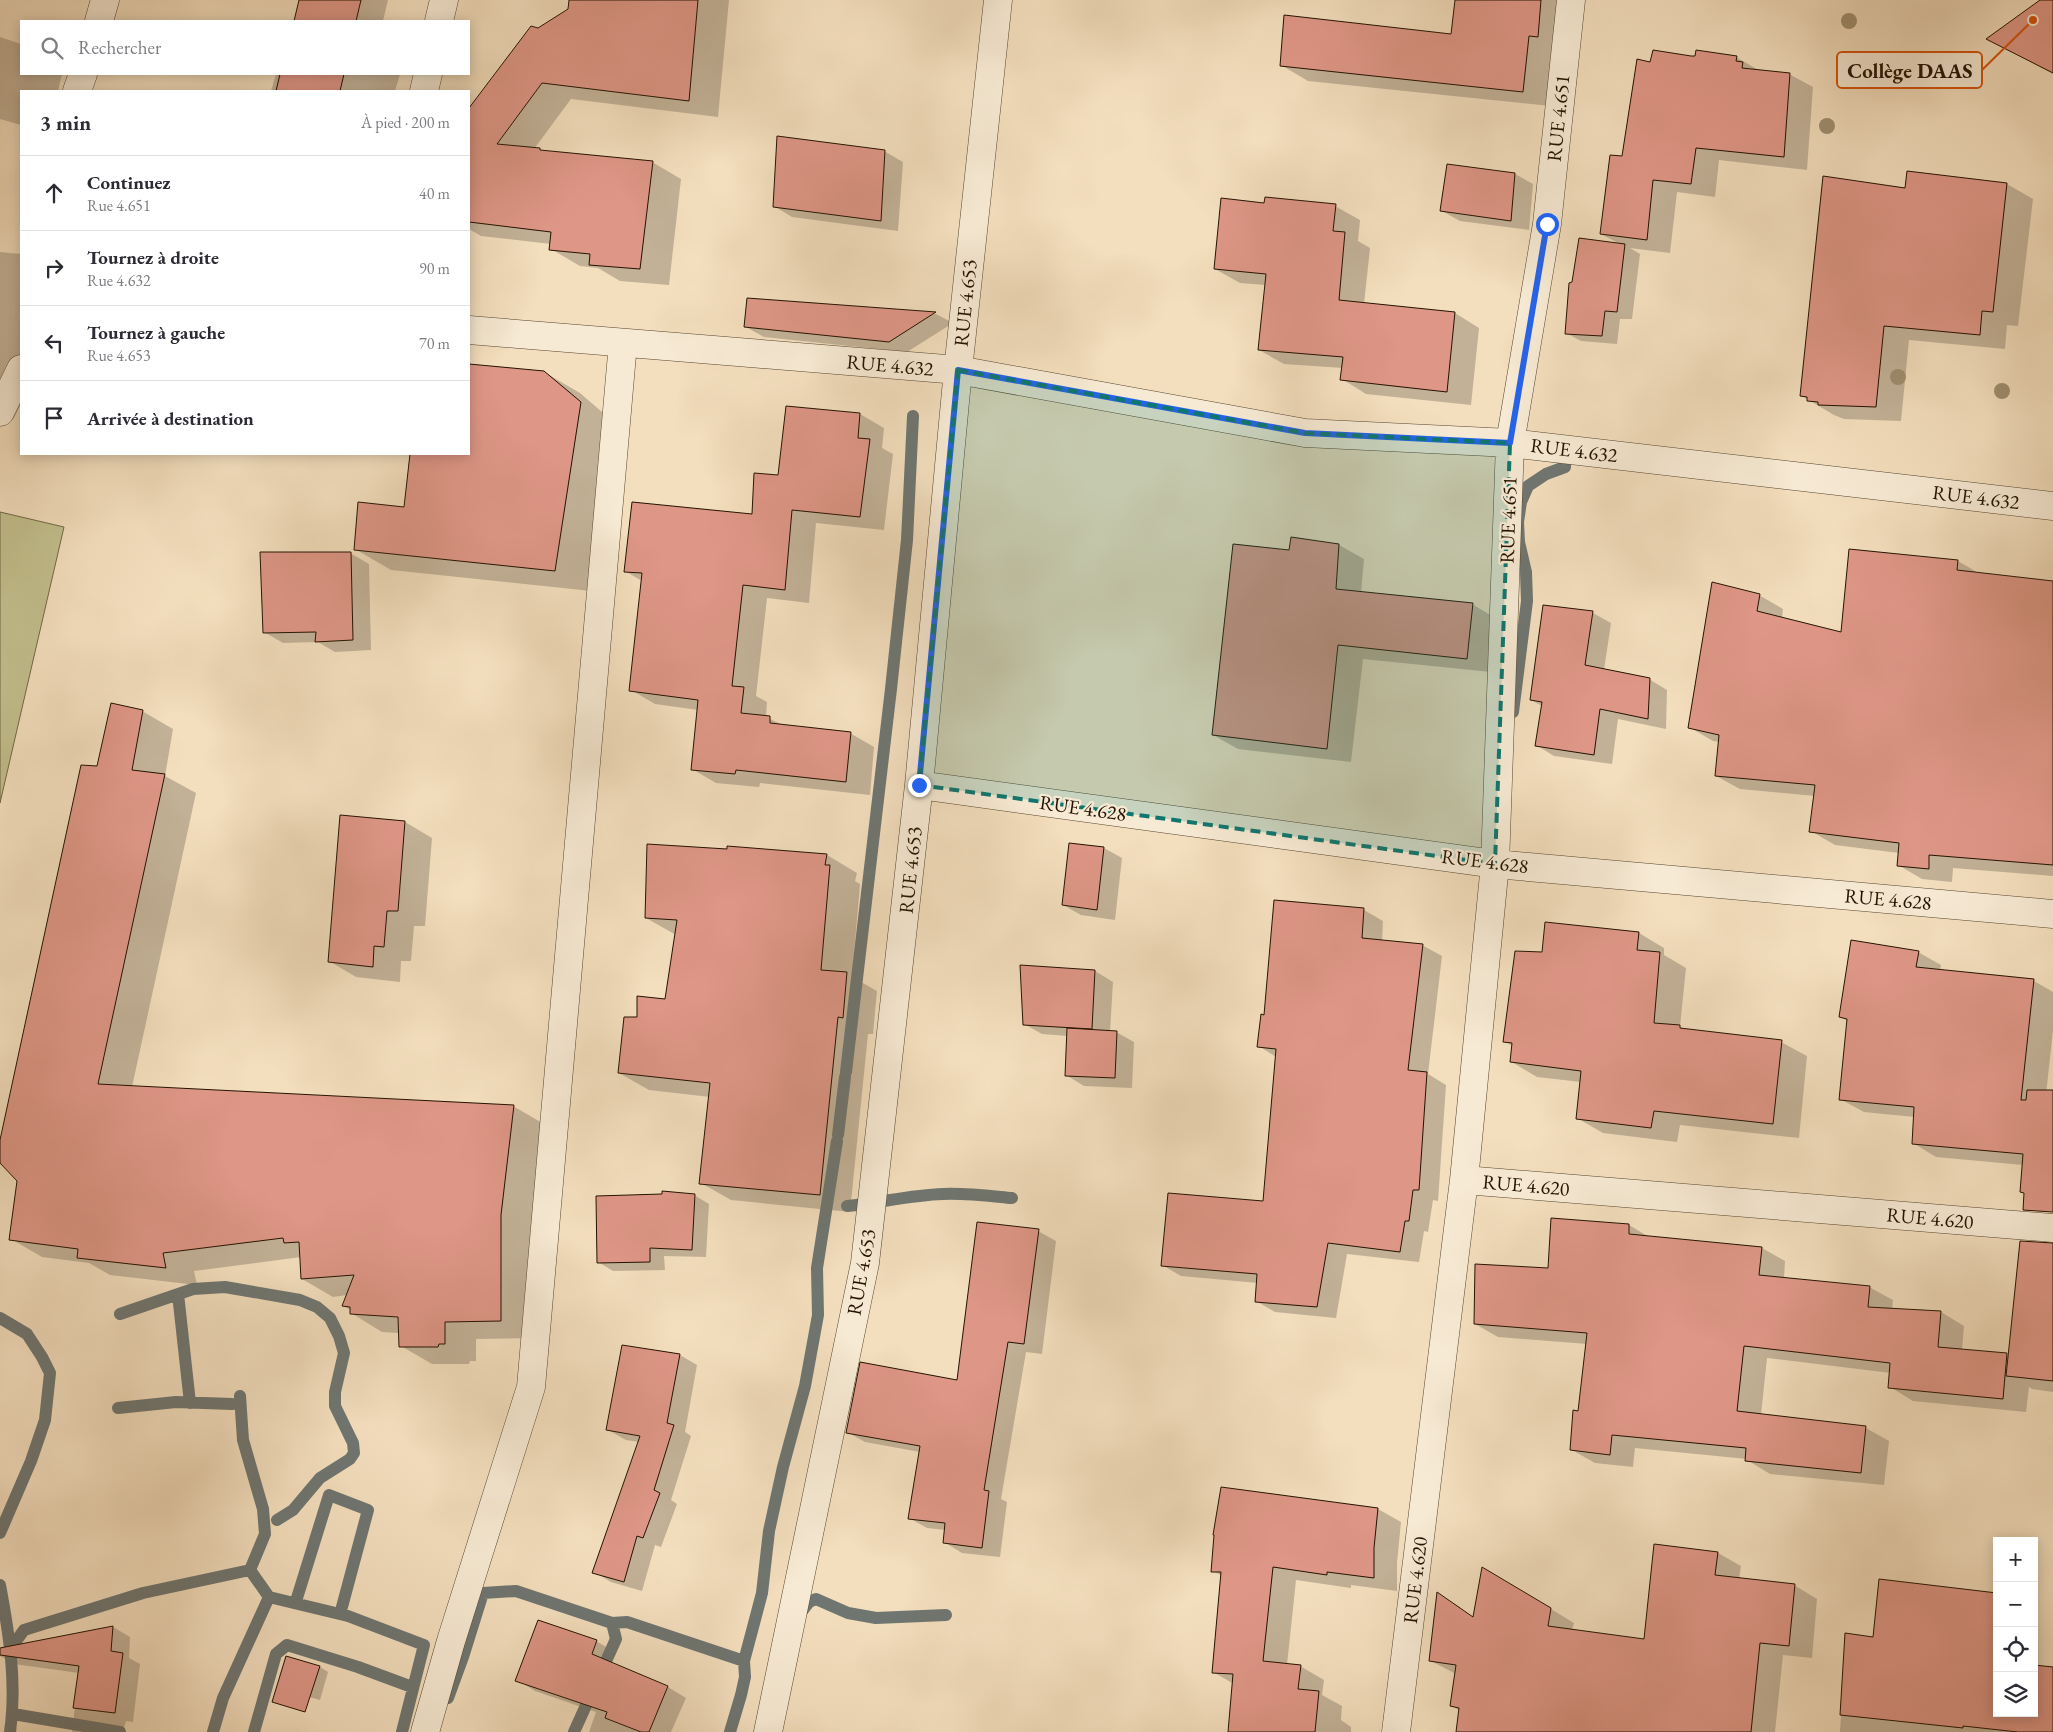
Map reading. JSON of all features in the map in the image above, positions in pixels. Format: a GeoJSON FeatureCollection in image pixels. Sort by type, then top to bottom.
{"type":"FeatureCollection","features":[{"type":"Feature","properties":{"kind":"street"},"geometry":{"type":"LineString","coordinates":[[100,20],[104,0]]}},
{"type":"Feature","properties":{"kind":"street"},"geometry":{"type":"LineString","coordinates":[[439,20],[444,0]]}},
{"type":"Feature","properties":{"kind":"street","name":"RUE 4.653"},"geometry":{"type":"LineString","coordinates":[[768,1732],[865,1263],[919,785],[958,370],[998,0]]}},
{"type":"Feature","properties":{"kind":"street","name":"RUE 4.651"},"geometry":{"type":"LineString","coordinates":[[1464,1180],[1496,864],[1510,443],[1547,224],[1571,0]]}},
{"type":"Feature","properties":{"kind":"street"},"geometry":{"type":"LineString","coordinates":[[77,90],[83,75]]}},
{"type":"Feature","properties":{"kind":"street"},"geometry":{"type":"LineString","coordinates":[[424,90],[428,75]]}},
{"type":"Feature","properties":{"kind":"street","name":"RUE 4.632"},"geometry":{"type":"LineString","coordinates":[[470,330],[958,370],[1305,433],[1510,443],[2053,506]]}},
{"type":"Feature","properties":{"kind":"street"},"geometry":{"type":"LineString","coordinates":[[426,1732],[451,1641],[531,1387],[623,343]]}},
{"type":"Feature","properties":{"kind":"street"},"geometry":{"type":"LineString","coordinates":[[0,412],[20,371]]}},
{"type":"Feature","properties":{"kind":"street","name":"RUE 4.628"},"geometry":{"type":"LineString","coordinates":[[919,785],[1496,864],[2053,914]]}},
{"type":"Feature","properties":{"kind":"street","name":"RUE 4.620"},"geometry":{"type":"LineString","coordinates":[[1396,1732],[1464,1180],[2053,1228]]}},
{"type":"Feature","properties":{"kind":"highlighted area"},"geometry":{"type":"Polygon","coordinates":[[[958,370],[1305,433],[1510,443],[1495,864],[919,785],[958,370]]]}},
{"type":"Feature","properties":{"kind":"shaded area"},"geometry":{"type":"Polygon","coordinates":[[[0,512],[64,527],[0,803],[0,512]]]}},
{"type":"Feature","properties":{"kind":"building"},"geometry":{"type":"Polygon","coordinates":[[[299,0],[361,0],[356,20],[294,20],[299,0]]]}},
{"type":"Feature","properties":{"kind":"building"},"geometry":{"type":"Polygon","coordinates":[[[569,0],[698,0],[689,101],[542,83],[497,144],[653,161],[640,269],[589,265],[590,254],[549,250],[551,232],[470,222],[470,107],[531,26],[538,28],[568,9],[569,0]]]}},
{"type":"Feature","properties":{"kind":"building"},"geometry":{"type":"Polygon","coordinates":[[[1455,0],[1541,0],[1538,37],[1529,36],[1523,92],[1280,66],[1284,15],[1451,34],[1455,0]]]}},
{"type":"Feature","properties":{"kind":"building"},"geometry":{"type":"Polygon","coordinates":[[[2040,0],[2053,0],[2053,73],[1986,39],[2040,0]]]}},
{"type":"Feature","properties":{"kind":"building"},"geometry":{"type":"Polygon","coordinates":[[[1653,50],[1691,56],[1695,56],[1696,50],[1737,56],[1736,61],[1743,62],[1742,68],[1790,73],[1784,157],[1696,148],[1691,184],[1653,180],[1647,240],[1600,234],[1610,155],[1622,156],[1637,59],[1650,62],[1653,50]]]}},
{"type":"Feature","properties":{"kind":"building"},"geometry":{"type":"Polygon","coordinates":[[[280,75],[344,75],[340,90],[276,90],[280,75]]]}},
{"type":"Feature","properties":{"kind":"building"},"geometry":{"type":"Polygon","coordinates":[[[777,136],[885,150],[881,221],[773,207],[777,136]]]}},
{"type":"Feature","properties":{"kind":"building"},"geometry":{"type":"Polygon","coordinates":[[[1447,164],[1515,173],[1511,221],[1440,211],[1447,164]]]}},
{"type":"Feature","properties":{"kind":"building"},"geometry":{"type":"Polygon","coordinates":[[[1907,171],[2007,183],[1993,312],[1982,311],[1980,335],[1884,326],[1876,407],[1818,405],[1818,402],[1807,401],[1807,397],[1800,396],[1823,176],[1905,188],[1907,171]]]}},
{"type":"Feature","properties":{"kind":"building"},"geometry":{"type":"Polygon","coordinates":[[[1265,197],[1336,204],[1333,231],[1345,232],[1339,300],[1455,312],[1447,392],[1340,380],[1343,357],[1258,350],[1266,274],[1214,269],[1221,198],[1264,203],[1265,197]]]}},
{"type":"Feature","properties":{"kind":"building"},"geometry":{"type":"Polygon","coordinates":[[[1579,238],[1625,244],[1617,312],[1605,311],[1602,336],[1565,334],[1569,283],[1572,282],[1579,238]]]}},
{"type":"Feature","properties":{"kind":"building"},"geometry":{"type":"Polygon","coordinates":[[[747,298],[936,312],[889,342],[744,327],[747,298]]]}},
{"type":"Feature","properties":{"kind":"building"},"geometry":{"type":"Polygon","coordinates":[[[470,364],[544,371],[581,402],[555,571],[354,550],[358,502],[404,507],[410,455],[470,455],[470,364]]]}},
{"type":"Feature","properties":{"kind":"building"},"geometry":{"type":"Polygon","coordinates":[[[786,406],[860,413],[858,438],[870,439],[860,517],[792,510],[785,590],[743,585],[732,686],[744,687],[741,713],[770,716],[770,723],[851,732],[846,782],[736,770],[735,774],[691,770],[698,700],[629,691],[642,573],[624,572],[632,502],[752,514],[754,473],[778,475],[786,406]]]}},
{"type":"Feature","properties":{"kind":"building"},"geometry":{"type":"Polygon","coordinates":[[[1291,537],[1339,544],[1336,589],[1473,603],[1467,659],[1338,645],[1327,749],[1212,735],[1233,544],[1289,550],[1291,537]]]}},
{"type":"Feature","properties":{"kind":"building"},"geometry":{"type":"Polygon","coordinates":[[[1849,549],[1958,560],[1957,570],[2053,581],[2053,865],[1929,855],[1929,869],[1897,866],[1899,843],[1809,832],[1815,785],[1715,776],[1719,735],[1688,728],[1712,582],[1760,594],[1757,611],[1841,632],[1849,549]]]}},
{"type":"Feature","properties":{"kind":"building"},"geometry":{"type":"Polygon","coordinates":[[[260,552],[351,552],[353,640],[315,642],[316,632],[263,633],[260,552]]]}},
{"type":"Feature","properties":{"kind":"building"},"geometry":{"type":"Polygon","coordinates":[[[1543,605],[1593,611],[1585,665],[1650,678],[1648,719],[1600,709],[1594,755],[1535,746],[1542,702],[1530,700],[1543,605]]]}},
{"type":"Feature","properties":{"kind":"building"},"geometry":{"type":"Polygon","coordinates":[[[111,703],[143,710],[132,770],[165,774],[98,1084],[514,1105],[501,1215],[501,1321],[445,1322],[445,1344],[439,1344],[438,1347],[399,1347],[398,1317],[350,1314],[350,1307],[342,1306],[354,1275],[301,1279],[299,1242],[284,1243],[283,1238],[163,1253],[166,1268],[77,1258],[78,1249],[9,1240],[17,1181],[0,1163],[0,1140],[81,765],[97,766],[111,703]]]}},
{"type":"Feature","properties":{"kind":"building"},"geometry":{"type":"Polygon","coordinates":[[[340,815],[405,821],[398,911],[387,911],[384,947],[374,946],[373,967],[328,962],[340,815]]]}},
{"type":"Feature","properties":{"kind":"building"},"geometry":{"type":"Polygon","coordinates":[[[1069,843],[1104,847],[1097,910],[1062,905],[1069,843]]]}},
{"type":"Feature","properties":{"kind":"building"},"geometry":{"type":"Polygon","coordinates":[[[647,844],[727,849],[727,846],[827,854],[825,865],[830,865],[821,970],[847,972],[843,1018],[838,1017],[820,1195],[699,1184],[710,1083],[618,1073],[624,1017],[637,1017],[637,996],[665,999],[677,920],[645,918],[647,844]]]}},
{"type":"Feature","properties":{"kind":"building"},"geometry":{"type":"Polygon","coordinates":[[[1274,900],[1364,908],[1362,938],[1423,944],[1408,1070],[1427,1072],[1419,1190],[1413,1190],[1409,1221],[1405,1221],[1400,1252],[1328,1243],[1317,1307],[1255,1302],[1257,1274],[1161,1266],[1168,1193],[1263,1201],[1276,1049],[1257,1047],[1261,1014],[1264,1015],[1274,900]]]}},
{"type":"Feature","properties":{"kind":"building"},"geometry":{"type":"Polygon","coordinates":[[[1545,922],[1639,932],[1637,950],[1660,952],[1654,1023],[1680,1025],[1680,1028],[1782,1040],[1773,1124],[1654,1111],[1651,1128],[1576,1119],[1581,1071],[1510,1062],[1512,1043],[1503,1042],[1515,951],[1542,952],[1545,922]]]}},
{"type":"Feature","properties":{"kind":"building"},"geometry":{"type":"Polygon","coordinates":[[[1851,940],[1919,951],[1916,967],[2034,979],[2021,1100],[2026,1100],[2027,1090],[2053,1090],[2053,1212],[2023,1210],[2024,1193],[2020,1192],[2023,1154],[1912,1144],[1914,1107],[1839,1100],[1847,1019],[1839,1017],[1851,940]]]}},
{"type":"Feature","properties":{"kind":"building"},"geometry":{"type":"Polygon","coordinates":[[[1020,965],[1095,970],[1092,1029],[1023,1025],[1020,965]]]}},
{"type":"Feature","properties":{"kind":"building"},"geometry":{"type":"Polygon","coordinates":[[[1067,1028],[1117,1031],[1115,1078],[1065,1076],[1067,1028]]]}},
{"type":"Feature","properties":{"kind":"building"},"geometry":{"type":"Polygon","coordinates":[[[662,1191],[695,1194],[692,1250],[650,1248],[650,1262],[597,1263],[596,1196],[662,1194],[662,1191]]]}},
{"type":"Feature","properties":{"kind":"building"},"geometry":{"type":"Polygon","coordinates":[[[1551,1218],[1629,1224],[1629,1234],[1762,1247],[1759,1275],[1870,1286],[1868,1307],[1941,1311],[1938,1347],[2007,1353],[2003,1399],[1888,1388],[1890,1363],[1744,1346],[1737,1411],[1866,1426],[1861,1473],[1745,1461],[1746,1448],[1612,1435],[1610,1455],[1570,1450],[1573,1410],[1578,1411],[1587,1333],[1474,1324],[1475,1264],[1548,1268],[1551,1218]]]}},
{"type":"Feature","properties":{"kind":"building"},"geometry":{"type":"Polygon","coordinates":[[[977,1222],[1039,1229],[1024,1344],[1008,1342],[984,1490],[989,1491],[982,1548],[943,1543],[945,1523],[908,1519],[920,1446],[846,1433],[860,1362],[957,1380],[977,1222]]]}},
{"type":"Feature","properties":{"kind":"building"},"geometry":{"type":"Polygon","coordinates":[[[2020,1241],[2053,1243],[2053,1381],[2006,1376],[2020,1241]]]}},
{"type":"Feature","properties":{"kind":"building"},"geometry":{"type":"Polygon","coordinates":[[[622,1345],[680,1354],[667,1423],[674,1425],[654,1490],[660,1493],[643,1538],[637,1536],[624,1582],[592,1573],[640,1436],[606,1430],[622,1345]]]}},
{"type":"Feature","properties":{"kind":"building"},"geometry":{"type":"Polygon","coordinates":[[[1221,1487],[1378,1508],[1374,1548],[1374,1578],[1327,1572],[1327,1575],[1273,1567],[1263,1661],[1301,1665],[1298,1689],[1319,1691],[1315,1732],[1228,1732],[1233,1674],[1212,1673],[1221,1572],[1211,1572],[1213,1535],[1221,1487]]]}},
{"type":"Feature","properties":{"kind":"building"},"geometry":{"type":"Polygon","coordinates":[[[1654,1544],[1718,1552],[1715,1575],[1795,1584],[1789,1646],[1760,1643],[1751,1732],[1456,1732],[1459,1708],[1450,1706],[1456,1665],[1429,1661],[1437,1592],[1473,1617],[1482,1567],[1551,1608],[1548,1626],[1644,1639],[1654,1544]]]}},
{"type":"Feature","properties":{"kind":"building"},"geometry":{"type":"Polygon","coordinates":[[[1879,1579],[1993,1593],[1993,1717],[2038,1717],[2038,1665],[2053,1667],[2053,1732],[2018,1732],[1963,1726],[1963,1728],[1840,1715],[1845,1633],[1873,1637],[1879,1579]]]}},
{"type":"Feature","properties":{"kind":"building"},"geometry":{"type":"Polygon","coordinates":[[[538,1620],[597,1640],[592,1654],[668,1686],[649,1732],[641,1732],[605,1718],[607,1712],[515,1681],[538,1620]]]}},
{"type":"Feature","properties":{"kind":"building"},"geometry":{"type":"Polygon","coordinates":[[[113,1626],[111,1651],[123,1653],[115,1713],[73,1708],[79,1666],[0,1655],[0,1648],[113,1626]]]}},
{"type":"Feature","properties":{"kind":"building"},"geometry":{"type":"Polygon","coordinates":[[[286,1656],[320,1666],[305,1712],[272,1702],[286,1656]]]}},
{"type":"Feature","properties":{"kind":"waterway"},"geometry":{"type":"LineString","coordinates":[[846,1072],[907,540],[913,416]]}},
{"type":"Feature","properties":{"kind":"waterway"},"geometry":{"type":"LineString","coordinates":[[1513,712],[1527,601],[1526,572],[1519,542],[1518,522],[1521,502],[1528,486],[1546,474],[1565,467],[1566,447]]}},
{"type":"Feature","properties":{"kind":"waterway"},"geometry":{"type":"LineString","coordinates":[[838,1135],[845,1077]]}},
{"type":"Feature","properties":{"kind":"waterway"},"geometry":{"type":"LineString","coordinates":[[730,1732],[741,1695],[745,1677],[744,1661],[762,1593],[769,1531],[783,1467],[805,1386],[818,1315],[817,1268],[837,1141]]}},
{"type":"Feature","properties":{"kind":"waterway"},"geometry":{"type":"LineString","coordinates":[[847,1206],[943,1194],[969,1194],[1012,1198]]}},
{"type":"Feature","properties":{"kind":"waterway"},"geometry":{"type":"LineString","coordinates":[[120,1314],[193,1289],[225,1287],[300,1300],[317,1307],[330,1318],[339,1336],[344,1353],[335,1392],[335,1406],[353,1443],[354,1453],[350,1459],[320,1478],[293,1510],[277,1520]]}},
{"type":"Feature","properties":{"kind":"waterway"},"geometry":{"type":"LineString","coordinates":[[178,1294],[190,1403]]}},
{"type":"Feature","properties":{"kind":"waterway"},"geometry":{"type":"LineString","coordinates":[[0,1318],[27,1334],[50,1373],[45,1420],[31,1461],[0,1533]]}},
{"type":"Feature","properties":{"kind":"waterway"},"geometry":{"type":"LineString","coordinates":[[240,1396],[243,1440],[263,1509],[265,1534],[250,1570]]}},
{"type":"Feature","properties":{"kind":"waterway"},"geometry":{"type":"LineString","coordinates":[[118,1408],[176,1402],[232,1404]]}},
{"type":"Feature","properties":{"kind":"waterway"},"geometry":{"type":"LineString","coordinates":[[297,1598],[329,1495],[368,1510],[342,1607]]}},
{"type":"Feature","properties":{"kind":"waterway"},"geometry":{"type":"LineString","coordinates":[[250,1570],[269,1597],[348,1616],[424,1645],[402,1732]]}},
{"type":"Feature","properties":{"kind":"waterway"},"geometry":{"type":"LineString","coordinates":[[11,1648],[24,1630],[143,1593],[250,1570]]}},
{"type":"Feature","properties":{"kind":"waterway"},"geometry":{"type":"LineString","coordinates":[[0,1585],[11,1658],[13,1695],[10,1732]]}},
{"type":"Feature","properties":{"kind":"waterway"},"geometry":{"type":"LineString","coordinates":[[448,1698],[483,1593],[516,1591],[612,1623],[627,1622],[744,1661]]}},
{"type":"Feature","properties":{"kind":"waterway"},"geometry":{"type":"LineString","coordinates":[[213,1732],[223,1698],[269,1597]]}},
{"type":"Feature","properties":{"kind":"waterway"},"geometry":{"type":"LineString","coordinates":[[799,1615],[809,1602],[816,1599],[848,1613],[876,1618],[946,1615]]}},
{"type":"Feature","properties":{"kind":"waterway"},"geometry":{"type":"LineString","coordinates":[[574,1732],[616,1639],[612,1623]]}},
{"type":"Feature","properties":{"kind":"waterway"},"geometry":{"type":"LineString","coordinates":[[254,1732],[276,1654],[287,1645],[358,1667],[412,1687]]}},
{"type":"Feature","properties":{"kind":"waterway"},"geometry":{"type":"LineString","coordinates":[[13,1714],[120,1732]]}},
{"type":"Feature","properties":{"kind":"place","name":"Collège DAAS"},"geometry":{"type":"Point","coordinates":[2033,20]}},
{"type":"Feature","properties":{"kind":"route"},"geometry":{"type":"LineString","coordinates":[[919,785],[958,370],[1305,433],[1510,443],[1547,224]]}}]}
